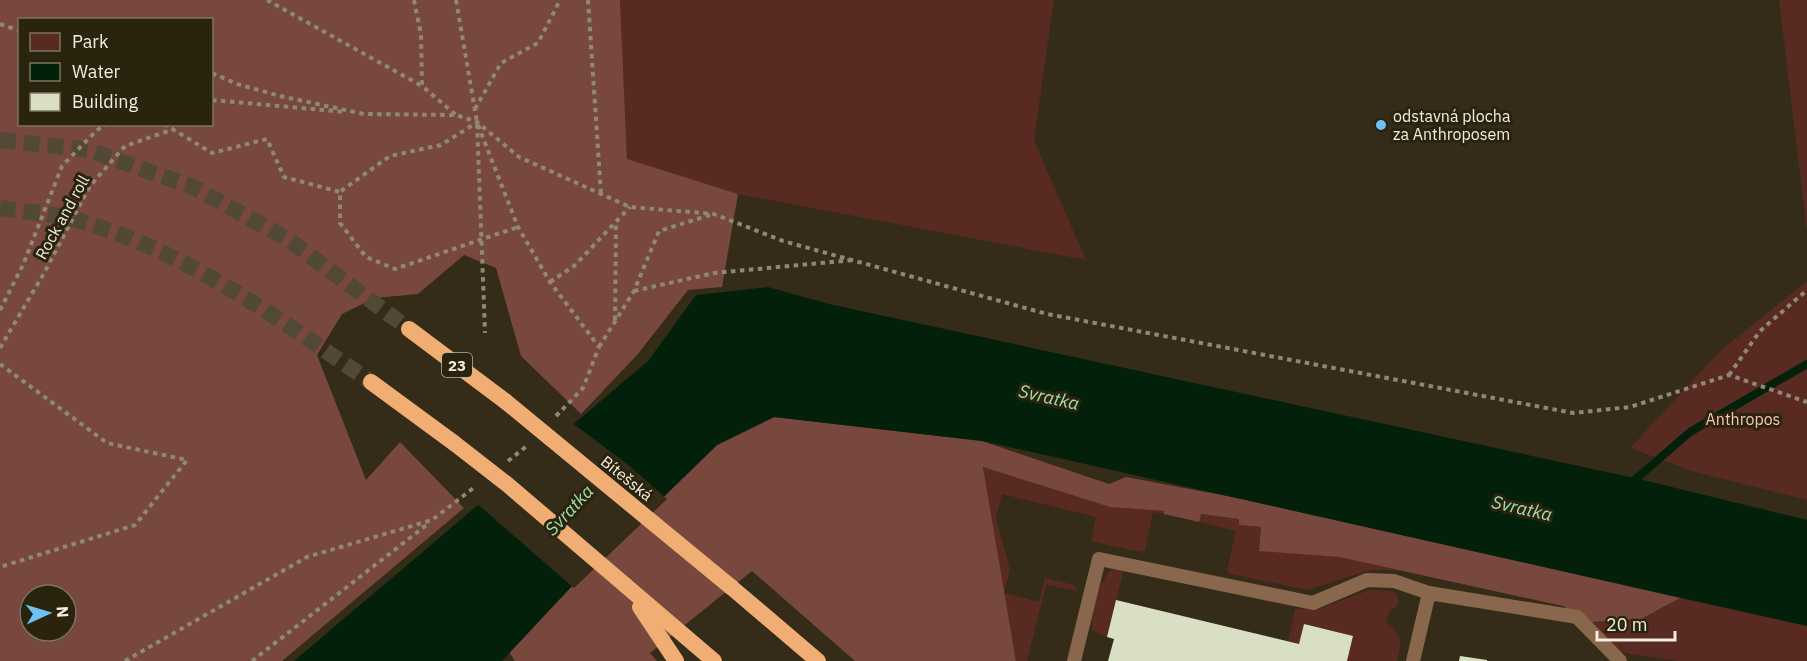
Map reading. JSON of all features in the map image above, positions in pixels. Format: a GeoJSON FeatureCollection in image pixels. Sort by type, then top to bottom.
{"type":"FeatureCollection","features":[{"type":"Feature","properties":{"kind":"highway","name":"Bítešská"},"geometry":{"type":"LineString","coordinates":[[409,329],[505,401],[818,661]]}},
{"type":"Feature","properties":{"kind":"highway"},"geometry":{"type":"LineString","coordinates":[[371,382],[508,485],[625,585],[671,636],[714,661]]}},
{"type":"Feature","properties":{"kind":"highway"},"geometry":{"type":"LineString","coordinates":[[671,636],[676,661]]}},
{"type":"Feature","properties":{"kind":"lane"},"geometry":{"type":"LineString","coordinates":[[1074,661],[1099,559],[1313,603],[1367,580],[1394,581],[1429,593],[1577,617],[1620,661]]}},
{"type":"Feature","properties":{"kind":"lane"},"geometry":{"type":"LineString","coordinates":[[1413,661],[1429,593]]}},
{"type":"Feature","properties":{"kind":"path"},"geometry":{"type":"LineString","coordinates":[[267,0],[422,86],[456,115]]}},
{"type":"Feature","properties":{"kind":"path"},"geometry":{"type":"LineString","coordinates":[[414,0],[421,34],[422,86]]}},
{"type":"Feature","properties":{"kind":"path"},"geometry":{"type":"LineString","coordinates":[[456,0],[477,122],[518,227],[550,282],[599,347]]}},
{"type":"Feature","properties":{"kind":"path"},"geometry":{"type":"LineString","coordinates":[[474,110],[501,63],[537,43],[560,0]]}},
{"type":"Feature","properties":{"kind":"path"},"geometry":{"type":"LineString","coordinates":[[588,0],[601,194]]}},
{"type":"Feature","properties":{"kind":"path"},"geometry":{"type":"LineString","coordinates":[[0,24],[18,30]]}},
{"type":"Feature","properties":{"kind":"path"},"geometry":{"type":"LineString","coordinates":[[213,73],[237,84],[280,96],[364,114]]}},
{"type":"Feature","properties":{"kind":"path"},"geometry":{"type":"LineString","coordinates":[[213,100],[364,114],[456,115],[477,122],[519,157],[630,207],[714,214],[783,241],[1047,314],[1573,412],[1630,407],[1729,375],[1760,332],[1807,291]]}},
{"type":"Feature","properties":{"kind":"path"},"geometry":{"type":"LineString","coordinates":[[340,192],[390,156],[441,145],[477,122]]}},
{"type":"Feature","properties":{"kind":"path"},"geometry":{"type":"LineString","coordinates":[[477,122],[485,333]]}},
{"type":"Feature","properties":{"kind":"path"},"geometry":{"type":"LineString","coordinates":[[0,310],[23,265],[62,165],[97,130],[104,126]]}},
{"type":"Feature","properties":{"kind":"path"},"geometry":{"type":"LineString","coordinates":[[168,126],[212,153],[267,139],[284,177],[340,192]]}},
{"type":"Feature","properties":{"kind":"path","name":"Rock and roll"},"geometry":{"type":"LineString","coordinates":[[0,348],[43,275],[90,186],[125,146],[174,129]]}},
{"type":"Feature","properties":{"kind":"path"},"geometry":{"type":"LineString","coordinates":[[340,192],[340,223],[366,257],[395,269],[518,227]]}},
{"type":"Feature","properties":{"kind":"path"},"geometry":{"type":"LineString","coordinates":[[550,282],[574,266],[630,207]]}},
{"type":"Feature","properties":{"kind":"path"},"geometry":{"type":"LineString","coordinates":[[550,422],[583,388],[599,347],[634,291],[659,231],[714,214]]}},
{"type":"Feature","properties":{"kind":"path"},"geometry":{"type":"LineString","coordinates":[[615,321],[616,222]]}},
{"type":"Feature","properties":{"kind":"path"},"geometry":{"type":"LineString","coordinates":[[634,291],[714,273],[858,260]]}},
{"type":"Feature","properties":{"kind":"path"},"geometry":{"type":"LineString","coordinates":[[0,364],[107,443],[187,460],[135,525],[0,567]]}},
{"type":"Feature","properties":{"kind":"path"},"geometry":{"type":"LineString","coordinates":[[1729,375],[1807,402]]}},
{"type":"Feature","properties":{"kind":"path"},"geometry":{"type":"LineString","coordinates":[[507,462],[533,439]]}},
{"type":"Feature","properties":{"kind":"path"},"geometry":{"type":"LineString","coordinates":[[252,661],[479,484]]}},
{"type":"Feature","properties":{"kind":"path"},"geometry":{"type":"LineString","coordinates":[[125,661],[307,557],[432,520]]}},
{"type":"Feature","properties":{"kind":"green space"},"geometry":{"type":"Polygon","coordinates":[[[620,0],[1054,0],[1034,140],[1086,260],[738,194],[627,160],[620,0]]]}},
{"type":"Feature","properties":{"kind":"green space"},"geometry":{"type":"Polygon","coordinates":[[[1779,0],[1807,0],[1807,232],[1779,0]]]}},
{"type":"Feature","properties":{"kind":"green space","name":"Anthropos"},"geometry":{"type":"Polygon","coordinates":[[[1807,281],[1807,500],[1695,472],[1630,448],[1720,351],[1807,281]]]}},
{"type":"Feature","properties":{"kind":"green space"},"geometry":{"type":"Polygon","coordinates":[[[983,467],[1110,507],[1164,511],[1164,514],[1153,512],[1145,550],[1140,552],[1091,541],[1096,517],[1002,494],[996,518],[1010,569],[1004,592],[983,467]]]}},
{"type":"Feature","properties":{"kind":"green space"},"geometry":{"type":"Polygon","coordinates":[[[1200,514],[1240,519],[1239,525],[1261,527],[1259,550],[1339,557],[1398,570],[1370,570],[1307,590],[1230,574],[1227,570],[1236,531],[1199,522],[1200,514]]]}},
{"type":"Feature","properties":{"kind":"green space"},"geometry":{"type":"Polygon","coordinates":[[[1124,569],[1107,637],[1092,630],[1094,606],[1110,570],[1124,569]]]}},
{"type":"Feature","properties":{"kind":"green space"},"geometry":{"type":"Polygon","coordinates":[[[1045,578],[1074,585],[1078,591],[1046,585],[1027,661],[1016,661],[1004,593],[1039,602],[1045,578]]]}},
{"type":"Feature","properties":{"kind":"green space"},"geometry":{"type":"Polygon","coordinates":[[[1369,590],[1391,591],[1397,595],[1399,601],[1395,608],[1390,609],[1386,623],[1400,639],[1397,661],[1347,661],[1353,636],[1304,624],[1299,644],[1288,641],[1295,609],[1324,607],[1369,590]]]}},
{"type":"Feature","properties":{"kind":"green space"},"geometry":{"type":"Polygon","coordinates":[[[1680,598],[1807,626],[1807,661],[1678,661],[1624,653],[1591,622],[1641,619],[1680,598]]]}},
{"type":"Feature","properties":{"kind":"shaded area"},"geometry":{"type":"Polygon","coordinates":[[[0,0],[620,0],[627,159],[738,194],[722,287],[688,290],[637,355],[581,414],[521,356],[496,268],[464,255],[418,294],[375,298],[342,314],[317,355],[366,480],[400,442],[464,508],[282,661],[0,661],[0,0]]]}},
{"type":"Feature","properties":{"kind":"shaded area"},"geometry":{"type":"Polygon","coordinates":[[[774,417],[982,441],[1109,484],[1126,477],[1248,500],[1680,598],[1641,619],[1591,622],[1563,606],[1339,557],[1259,551],[1261,527],[1239,525],[1239,519],[1201,514],[1199,522],[1164,514],[1164,511],[1110,507],[983,467],[1016,661],[855,661],[752,571],[650,653],[657,661],[515,661],[509,652],[572,586],[717,445],[774,417]]]}},
{"type":"Feature","properties":{"kind":"water","name":"Svratka"},"geometry":{"type":"Polygon","coordinates":[[[768,287],[829,304],[1639,479],[1807,520],[1807,626],[982,441],[774,417],[717,445],[572,586],[502,661],[294,661],[648,361],[696,295],[768,287]]]}},
{"type":"Feature","properties":{"kind":"pier"},"geometry":{"type":"Polygon","coordinates":[[[571,422],[627,464],[667,499],[574,588],[475,502],[571,422]]]}},
{"type":"Feature","properties":{"kind":"building"},"geometry":{"type":"Polygon","coordinates":[[[1116,600],[1299,644],[1304,624],[1353,636],[1347,661],[1108,661],[1114,639],[1107,637],[1116,600]]]}},
{"type":"Feature","properties":{"kind":"building"},"geometry":{"type":"Polygon","coordinates":[[[1460,656],[1487,660],[1487,661],[1459,661],[1460,656]]]}},
{"type":"Feature","properties":{"kind":"waterway"},"geometry":{"type":"LineString","coordinates":[[1630,484],[1690,432],[1807,364]]}},
{"type":"Feature","properties":{"kind":"tunnel"},"geometry":{"type":"LineString","coordinates":[[0,140],[89,150],[193,187],[289,240],[409,329]]}},
{"type":"Feature","properties":{"kind":"tunnel"},"geometry":{"type":"LineString","coordinates":[[0,208],[77,220],[117,233],[156,250],[194,268],[266,311],[371,382]]}},
{"type":"Feature","properties":{"kind":"place","name":"odstavná plocha za Anthroposem"},"geometry":{"type":"Point","coordinates":[1381,125]}}]}
